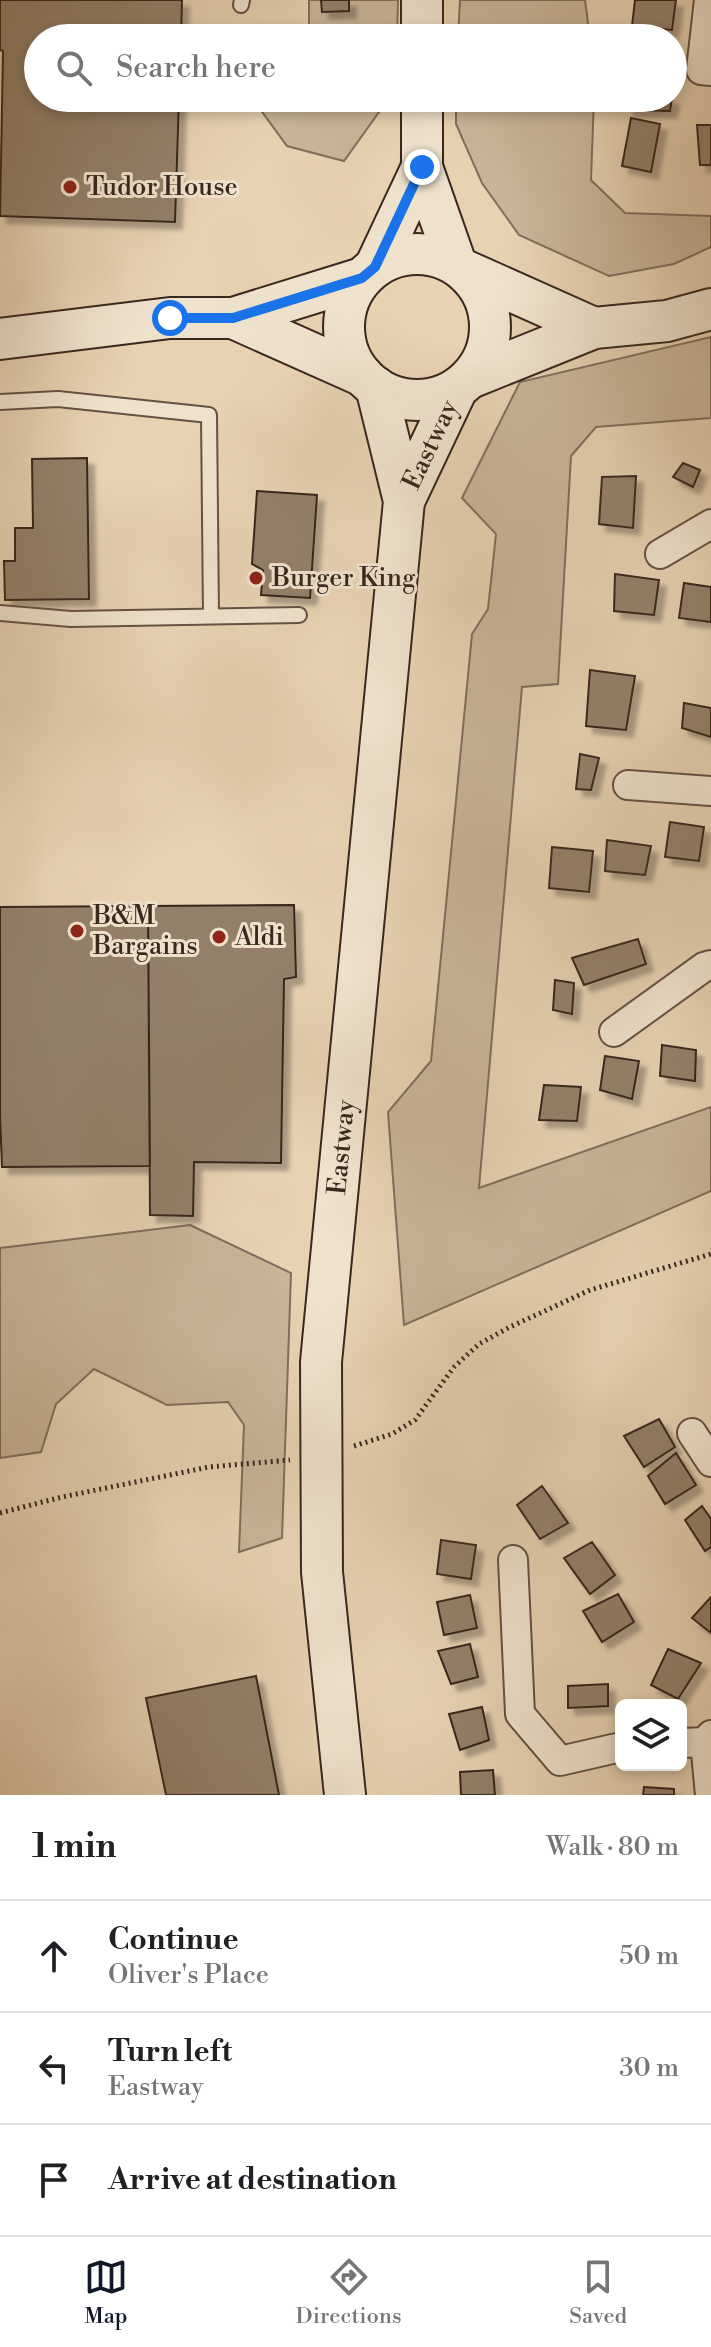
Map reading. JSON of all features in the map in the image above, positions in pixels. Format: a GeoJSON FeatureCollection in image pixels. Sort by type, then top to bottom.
{"type":"FeatureCollection","features":[{"type":"Feature","properties":{"kind":"main road"},"geometry":{"type":"LineString","coordinates":[[422,0],[422,24]]}},
{"type":"Feature","properties":{"kind":"main road"},"geometry":{"type":"LineString","coordinates":[[422,112],[422,167],[460,267],[480,288],[489,311],[490,335],[484,359],[463,384]]}},
{"type":"Feature","properties":{"kind":"main road"},"geometry":{"type":"LineString","coordinates":[[369,382],[351,359],[345,338],[344,316],[350,296],[368,272],[422,167]]}},
{"type":"Feature","properties":{"kind":"main road"},"geometry":{"type":"LineString","coordinates":[[0,339],[170,318],[233,318],[368,272],[392,258],[411,253],[432,255],[594,328]]}},
{"type":"Feature","properties":{"kind":"main road"},"geometry":{"type":"LineString","coordinates":[[233,318],[395,397],[416,400],[437,397],[594,328],[667,321],[711,309]]}},
{"type":"Feature","properties":{"kind":"main road","name":"Eastway"},"geometry":{"type":"LineString","coordinates":[[369,382],[404,501]]}},
{"type":"Feature","properties":{"kind":"main road","name":"Eastway"},"geometry":{"type":"LineString","coordinates":[[345,1795],[322,1572],[321,1362],[404,501],[463,384]]}},
{"type":"Feature","properties":{"kind":"street"},"geometry":{"type":"LineString","coordinates":[[709,0],[701,70],[711,71]]}},
{"type":"Feature","properties":{"kind":"street"},"geometry":{"type":"LineString","coordinates":[[660,554],[711,524]]}},
{"type":"Feature","properties":{"kind":"street"},"geometry":{"type":"LineString","coordinates":[[628,785],[711,791]]}},
{"type":"Feature","properties":{"kind":"street"},"geometry":{"type":"LineString","coordinates":[[614,1032],[711,965]]}},
{"type":"Feature","properties":{"kind":"street"},"geometry":{"type":"LineString","coordinates":[[692,1433],[711,1462]]}},
{"type":"Feature","properties":{"kind":"street"},"geometry":{"type":"LineString","coordinates":[[513,1560],[520,1714],[560,1761],[615,1748]]}},
{"type":"Feature","properties":{"kind":"street"},"geometry":{"type":"LineString","coordinates":[[699,1740],[710,1795]]}},
{"type":"Feature","properties":{"kind":"lane"},"geometry":{"type":"LineString","coordinates":[[0,402],[58,399],[209,415],[211,615]]}},
{"type":"Feature","properties":{"kind":"lane"},"geometry":{"type":"LineString","coordinates":[[0,613],[71,619],[299,615]]}},
{"type":"Feature","properties":{"kind":"path"},"geometry":{"type":"LineString","coordinates":[[0,1513],[209,1467],[321,1457],[392,1434],[415,1420],[454,1367],[479,1344],[590,1290],[711,1254]]}},
{"type":"Feature","properties":{"kind":"shaded area"},"geometry":{"type":"Polygon","coordinates":[[[309,0],[398,0],[397,24],[309,24],[309,0]]]}},
{"type":"Feature","properties":{"kind":"shaded area"},"geometry":{"type":"Polygon","coordinates":[[[460,0],[585,0],[588,24],[459,24],[460,0]]]}},
{"type":"Feature","properties":{"kind":"shaded area"},"geometry":{"type":"Polygon","coordinates":[[[262,112],[379,112],[344,161],[287,146],[262,112]]]}},
{"type":"Feature","properties":{"kind":"shaded area"},"geometry":{"type":"Polygon","coordinates":[[[456,112],[593,112],[591,180],[625,213],[711,216],[711,247],[674,264],[609,276],[519,235],[482,183],[456,124],[456,112]]]}},
{"type":"Feature","properties":{"kind":"shaded area"},"geometry":{"type":"Polygon","coordinates":[[[711,337],[711,418],[596,427],[571,456],[558,684],[522,687],[479,1188],[711,1107],[711,1191],[404,1325],[388,1112],[431,1061],[472,634],[488,609],[496,534],[462,498],[520,382],[711,337]]]}},
{"type":"Feature","properties":{"kind":"shaded area"},"geometry":{"type":"Polygon","coordinates":[[[190,1225],[291,1273],[282,1538],[239,1552],[244,1425],[228,1402],[167,1405],[94,1369],[56,1404],[41,1452],[0,1458],[0,1248],[190,1225]]]}},
{"type":"Feature","properties":{"kind":"building"},"geometry":{"type":"Polygon","coordinates":[[[0,0],[182,0],[181,24],[24,24],[24,112],[179,112],[175,222],[0,216],[3,51],[0,50],[0,0]]]}},
{"type":"Feature","properties":{"kind":"building"},"geometry":{"type":"Polygon","coordinates":[[[321,0],[349,0],[349,11],[322,12],[321,0]]]}},
{"type":"Feature","properties":{"kind":"building"},"geometry":{"type":"Polygon","coordinates":[[[635,0],[676,0],[673,24],[632,24],[635,0]]]}},
{"type":"Feature","properties":{"kind":"building"},"geometry":{"type":"Polygon","coordinates":[[[631,118],[660,124],[651,172],[622,166],[631,118]]]}},
{"type":"Feature","properties":{"kind":"building"},"geometry":{"type":"Polygon","coordinates":[[[697,125],[711,125],[711,165],[700,165],[697,125]]]}},
{"type":"Feature","properties":{"kind":"building"},"geometry":{"type":"Polygon","coordinates":[[[87,458],[89,599],[5,600],[4,561],[15,561],[15,528],[33,528],[32,459],[87,458]]]}},
{"type":"Feature","properties":{"kind":"building"},"geometry":{"type":"Polygon","coordinates":[[[683,463],[700,470],[693,487],[673,477],[683,463]]]}},
{"type":"Feature","properties":{"kind":"building"},"geometry":{"type":"Polygon","coordinates":[[[636,476],[633,528],[599,524],[602,477],[636,476]]]}},
{"type":"Feature","properties":{"kind":"building"},"geometry":{"type":"Polygon","coordinates":[[[257,491],[317,495],[310,598],[261,595],[263,570],[252,564],[257,491]]]}},
{"type":"Feature","properties":{"kind":"building"},"geometry":{"type":"Polygon","coordinates":[[[615,574],[659,580],[654,615],[614,611],[615,574]]]}},
{"type":"Feature","properties":{"kind":"building"},"geometry":{"type":"Polygon","coordinates":[[[684,583],[711,587],[711,622],[679,618],[684,583]]]}},
{"type":"Feature","properties":{"kind":"building"},"geometry":{"type":"Polygon","coordinates":[[[590,670],[635,676],[626,730],[586,726],[590,670]]]}},
{"type":"Feature","properties":{"kind":"building"},"geometry":{"type":"Polygon","coordinates":[[[684,703],[711,708],[711,737],[682,728],[684,703]]]}},
{"type":"Feature","properties":{"kind":"building"},"geometry":{"type":"Polygon","coordinates":[[[580,754],[599,758],[591,790],[576,789],[580,754]]]}},
{"type":"Feature","properties":{"kind":"building"},"geometry":{"type":"Polygon","coordinates":[[[670,822],[704,827],[699,861],[665,857],[670,822]]]}},
{"type":"Feature","properties":{"kind":"building"},"geometry":{"type":"Polygon","coordinates":[[[607,840],[651,846],[645,875],[605,871],[607,840]]]}},
{"type":"Feature","properties":{"kind":"building"},"geometry":{"type":"Polygon","coordinates":[[[552,847],[593,851],[589,892],[549,888],[552,847]]]}},
{"type":"Feature","properties":{"kind":"building"},"geometry":{"type":"Polygon","coordinates":[[[294,905],[296,977],[284,979],[281,1163],[194,1162],[193,1216],[150,1215],[148,906],[294,905]]]}},
{"type":"Feature","properties":{"kind":"building"},"geometry":{"type":"Polygon","coordinates":[[[148,906],[150,1166],[2,1167],[0,907],[148,906]]]}},
{"type":"Feature","properties":{"kind":"building"},"geometry":{"type":"Polygon","coordinates":[[[638,939],[646,964],[584,985],[572,958],[638,939]]]}},
{"type":"Feature","properties":{"kind":"building"},"geometry":{"type":"Polygon","coordinates":[[[555,980],[574,983],[572,1014],[553,1010],[555,980]]]}},
{"type":"Feature","properties":{"kind":"building"},"geometry":{"type":"Polygon","coordinates":[[[662,1045],[696,1050],[695,1081],[660,1076],[662,1045]]]}},
{"type":"Feature","properties":{"kind":"building"},"geometry":{"type":"Polygon","coordinates":[[[605,1056],[639,1061],[632,1099],[600,1090],[605,1056]]]}},
{"type":"Feature","properties":{"kind":"building"},"geometry":{"type":"Polygon","coordinates":[[[544,1085],[581,1087],[577,1121],[539,1120],[544,1085]]]}},
{"type":"Feature","properties":{"kind":"building"},"geometry":{"type":"Polygon","coordinates":[[[659,1419],[675,1447],[644,1467],[624,1436],[659,1419]]]}},
{"type":"Feature","properties":{"kind":"building"},"geometry":{"type":"Polygon","coordinates":[[[676,1453],[696,1485],[665,1504],[648,1476],[676,1453]]]}},
{"type":"Feature","properties":{"kind":"building"},"geometry":{"type":"Polygon","coordinates":[[[542,1486],[568,1523],[540,1539],[517,1505],[542,1486]]]}},
{"type":"Feature","properties":{"kind":"building"},"geometry":{"type":"Polygon","coordinates":[[[702,1506],[711,1519],[711,1547],[705,1551],[685,1520],[702,1506]]]}},
{"type":"Feature","properties":{"kind":"building"},"geometry":{"type":"Polygon","coordinates":[[[441,1540],[476,1545],[471,1579],[437,1574],[441,1540]]]}},
{"type":"Feature","properties":{"kind":"building"},"geometry":{"type":"Polygon","coordinates":[[[592,1542],[615,1575],[590,1594],[564,1558],[592,1542]]]}},
{"type":"Feature","properties":{"kind":"building"},"geometry":{"type":"Polygon","coordinates":[[[618,1594],[634,1622],[602,1642],[583,1611],[618,1594]]]}},
{"type":"Feature","properties":{"kind":"building"},"geometry":{"type":"Polygon","coordinates":[[[470,1595],[477,1628],[444,1635],[437,1602],[470,1595]]]}},
{"type":"Feature","properties":{"kind":"building"},"geometry":{"type":"Polygon","coordinates":[[[711,1597],[711,1633],[692,1618],[711,1597]]]}},
{"type":"Feature","properties":{"kind":"building"},"geometry":{"type":"Polygon","coordinates":[[[470,1644],[478,1677],[451,1684],[438,1651],[470,1644]]]}},
{"type":"Feature","properties":{"kind":"building"},"geometry":{"type":"Polygon","coordinates":[[[668,1649],[701,1663],[678,1699],[651,1685],[668,1649]]]}},
{"type":"Feature","properties":{"kind":"building"},"geometry":{"type":"Polygon","coordinates":[[[256,1676],[279,1795],[166,1795],[146,1698],[256,1676]]]}},
{"type":"Feature","properties":{"kind":"building"},"geometry":{"type":"Polygon","coordinates":[[[608,1684],[608,1706],[568,1708],[568,1686],[608,1684]]]}},
{"type":"Feature","properties":{"kind":"building"},"geometry":{"type":"Polygon","coordinates":[[[482,1707],[489,1740],[460,1750],[449,1714],[482,1707]]]}},
{"type":"Feature","properties":{"kind":"building"},"geometry":{"type":"Polygon","coordinates":[[[493,1770],[495,1795],[461,1795],[460,1772],[493,1770]]]}},
{"type":"Feature","properties":{"kind":"building"},"geometry":{"type":"Polygon","coordinates":[[[644,1787],[674,1789],[674,1795],[643,1795],[644,1787]]]}},
{"type":"Feature","properties":{"kind":"place","name":"Tudor House"},"geometry":{"type":"Point","coordinates":[70,187]}},
{"type":"Feature","properties":{"kind":"place","name":"Burger King"},"geometry":{"type":"Point","coordinates":[256,578]}},
{"type":"Feature","properties":{"kind":"place","name":"B&M Bargains"},"geometry":{"type":"Point","coordinates":[77,931]}},
{"type":"Feature","properties":{"kind":"place","name":"Aldi"},"geometry":{"type":"Point","coordinates":[219,937]}},
{"type":"Feature","properties":{"kind":"route"},"geometry":{"type":"LineString","coordinates":[[170,318],[233,318],[362,278],[375,267],[422,167]]}}]}
